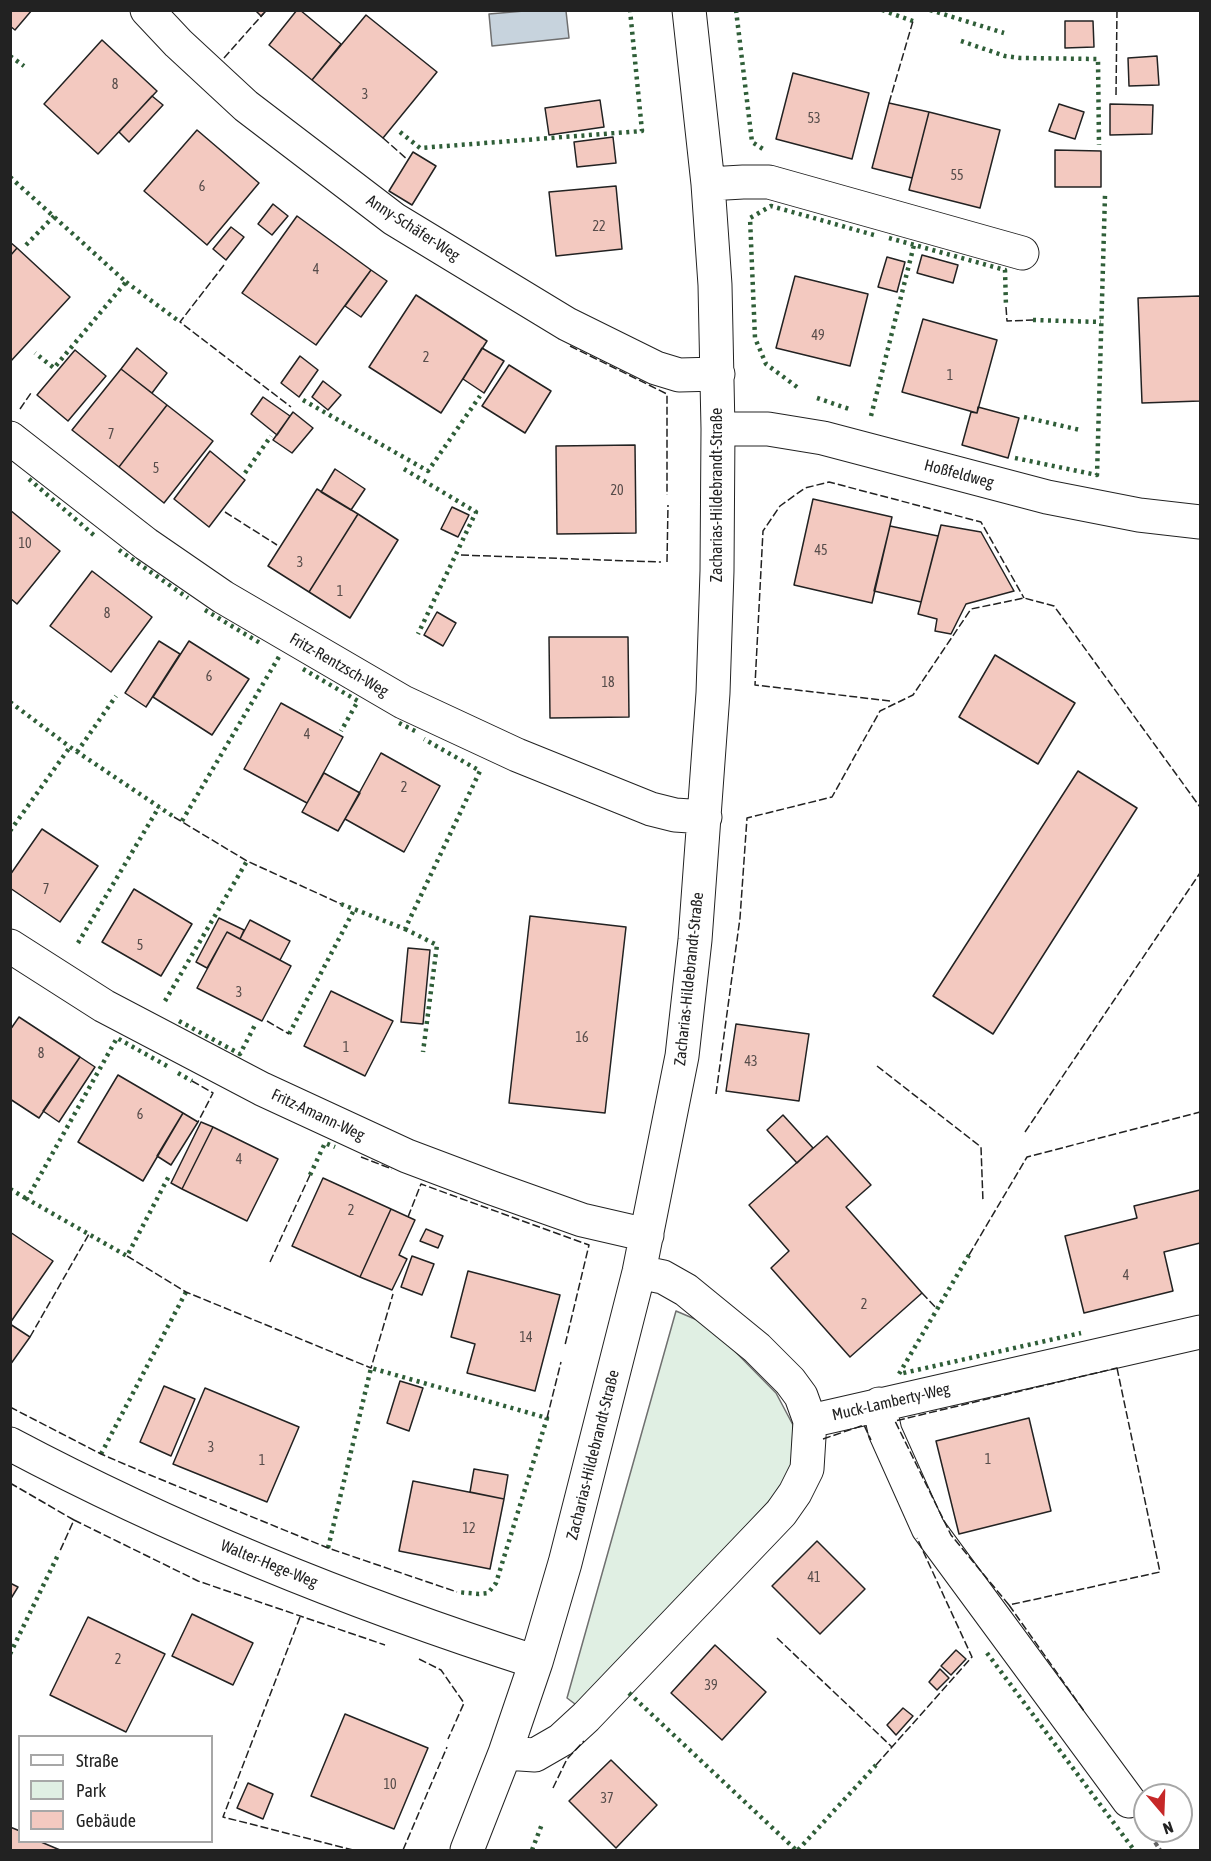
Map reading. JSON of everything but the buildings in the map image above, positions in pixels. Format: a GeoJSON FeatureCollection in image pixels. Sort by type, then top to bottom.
{"type":"FeatureCollection","features":[{"type":"Feature","properties":{"kind":"street","name":"Anny-Schäfer-Weg"},"geometry":{"type":"LineString","coordinates":[[147,10],[178,43],[246,106],[394,219],[567,324],[656,368],[679,375],[718,374]]}},
{"type":"Feature","properties":{"kind":"street","name":"Zacharias-Hildebrandt-Straße"},"geometry":{"type":"LineString","coordinates":[[467,1851],[536,1662],[574,1529],[639,1272],[681,1056],[695,939],[705,817],[717,582],[718,374],[715,285],[708,184],[689,10]]}},
{"type":"Feature","properties":{"kind":"street"},"geometry":{"type":"LineString","coordinates":[[708,184],[769,183],[1022,253]]}},
{"type":"Feature","properties":{"kind":"street","name":"Hoßfeldweg"},"geometry":{"type":"LineString","coordinates":[[718,429],[768,429],[823,438],[1047,497],[1139,515],[1200,522]]}},
{"type":"Feature","properties":{"kind":"street","name":"Fritz-Rentzsch-Weg"},"geometry":{"type":"LineString","coordinates":[[10,438],[146,544],[224,597],[403,702],[517,755],[651,809],[675,815],[705,817]]}},
{"type":"Feature","properties":{"kind":"street","name":"Fritz-Amann-Weg"},"geometry":{"type":"LineString","coordinates":[[10,946],[104,1006],[262,1089],[407,1156],[582,1220],[647,1235]]}},
{"type":"Feature","properties":{"kind":"street","name":"Muck-Lamberty-Weg"},"geometry":{"type":"LineString","coordinates":[[639,1272],[663,1277],[686,1290],[757,1348],[790,1381],[801,1396],[810,1421],[1200,1332]]}},
{"type":"Feature","properties":{"kind":"street"},"geometry":{"type":"LineString","coordinates":[[879,1404],[885,1432],[928,1528],[1129,1801]]}},
{"type":"Feature","properties":{"kind":"street"},"geometry":{"type":"LineString","coordinates":[[504,1753],[535,1755],[561,1740],[586,1717],[781,1513],[795,1493],[807,1469],[810,1421]]}},
{"type":"Feature","properties":{"kind":"street","name":"Walter-Hege-Weg"},"geometry":{"type":"LineString","coordinates":[[10,1444],[124,1502],[211,1541],[458,1637],[536,1662]]}},
{"type":"Feature","properties":{"kind":"green space"},"geometry":{"type":"Polygon","coordinates":[[[676,1311],[709,1325],[776,1393],[793,1425],[792,1464],[782,1487],[579,1707],[567,1698],[676,1311]]]}},
{"type":"Feature","properties":{"kind":"shaded area"},"geometry":{"type":"Polygon","coordinates":[[[566,11],[569,38],[492,46],[489,14],[566,11]]]}},
{"type":"Feature","properties":{"kind":"hedge"},"geometry":{"type":"LineString","coordinates":[[400,132],[420,148],[642,131],[630,10]]}},
{"type":"Feature","properties":{"kind":"hedge"},"geometry":{"type":"LineString","coordinates":[[736,10],[752,142],[763,149]]}},
{"type":"Feature","properties":{"kind":"hedge"},"geometry":{"type":"LineString","coordinates":[[882,10],[913,21]]}},
{"type":"Feature","properties":{"kind":"hedge"},"geometry":{"type":"LineString","coordinates":[[930,10],[1004,33]]}},
{"type":"Feature","properties":{"kind":"hedge"},"geometry":{"type":"LineString","coordinates":[[961,41],[1005,56],[1020,58],[1098,59],[1099,145]]}},
{"type":"Feature","properties":{"kind":"hedge"},"geometry":{"type":"LineString","coordinates":[[10,56],[24,66]]}},
{"type":"Feature","properties":{"kind":"hedge"},"geometry":{"type":"LineString","coordinates":[[10,177],[126,282],[54,368],[35,353]]}},
{"type":"Feature","properties":{"kind":"hedge"},"geometry":{"type":"LineString","coordinates":[[1015,458],[1097,475],[1105,195]]}},
{"type":"Feature","properties":{"kind":"hedge"},"geometry":{"type":"LineString","coordinates":[[797,387],[766,364],[755,338],[750,218],[771,206],[874,235]]}},
{"type":"Feature","properties":{"kind":"hedge"},"geometry":{"type":"LineString","coordinates":[[26,245],[54,216]]}},
{"type":"Feature","properties":{"kind":"hedge"},"geometry":{"type":"LineString","coordinates":[[889,238],[1005,270],[1006,307]]}},
{"type":"Feature","properties":{"kind":"hedge"},"geometry":{"type":"LineString","coordinates":[[871,416],[914,245]]}},
{"type":"Feature","properties":{"kind":"hedge"},"geometry":{"type":"LineString","coordinates":[[126,282],[180,322]]}},
{"type":"Feature","properties":{"kind":"hedge"},"geometry":{"type":"LineString","coordinates":[[1033,320],[1101,322]]}},
{"type":"Feature","properties":{"kind":"hedge"},"geometry":{"type":"LineString","coordinates":[[303,400],[428,471],[480,396]]}},
{"type":"Feature","properties":{"kind":"hedge"},"geometry":{"type":"LineString","coordinates":[[817,398],[849,409]]}},
{"type":"Feature","properties":{"kind":"hedge"},"geometry":{"type":"LineString","coordinates":[[1024,417],[1080,430]]}},
{"type":"Feature","properties":{"kind":"hedge"},"geometry":{"type":"LineString","coordinates":[[245,473],[271,436]]}},
{"type":"Feature","properties":{"kind":"hedge"},"geometry":{"type":"LineString","coordinates":[[404,469],[476,512],[418,634]]}},
{"type":"Feature","properties":{"kind":"hedge"},"geometry":{"type":"LineString","coordinates":[[29,479],[96,537]]}},
{"type":"Feature","properties":{"kind":"hedge"},"geometry":{"type":"LineString","coordinates":[[119,550],[188,598]]}},
{"type":"Feature","properties":{"kind":"hedge"},"geometry":{"type":"LineString","coordinates":[[205,610],[260,643]]}},
{"type":"Feature","properties":{"kind":"hedge"},"geometry":{"type":"LineString","coordinates":[[182,821],[280,655]]}},
{"type":"Feature","properties":{"kind":"hedge"},"geometry":{"type":"LineString","coordinates":[[303,669],[358,701],[341,731]]}},
{"type":"Feature","properties":{"kind":"hedge"},"geometry":{"type":"LineString","coordinates":[[77,752],[116,696]]}},
{"type":"Feature","properties":{"kind":"hedge"},"geometry":{"type":"LineString","coordinates":[[10,702],[70,747],[174,817]]}},
{"type":"Feature","properties":{"kind":"hedge"},"geometry":{"type":"LineString","coordinates":[[399,723],[417,732]]}},
{"type":"Feature","properties":{"kind":"hedge"},"geometry":{"type":"LineString","coordinates":[[341,904],[405,929],[480,771],[424,739]]}},
{"type":"Feature","properties":{"kind":"hedge"},"geometry":{"type":"LineString","coordinates":[[10,831],[70,747]]}},
{"type":"Feature","properties":{"kind":"hedge"},"geometry":{"type":"LineString","coordinates":[[78,943],[159,807]]}},
{"type":"Feature","properties":{"kind":"hedge"},"geometry":{"type":"LineString","coordinates":[[165,1001],[247,861]]}},
{"type":"Feature","properties":{"kind":"hedge"},"geometry":{"type":"LineString","coordinates":[[289,1034],[354,910]]}},
{"type":"Feature","properties":{"kind":"hedge"},"geometry":{"type":"LineString","coordinates":[[405,929],[437,945],[423,1052]]}},
{"type":"Feature","properties":{"kind":"hedge"},"geometry":{"type":"LineString","coordinates":[[179,1021],[240,1054],[255,1025]]}},
{"type":"Feature","properties":{"kind":"hedge"},"geometry":{"type":"LineString","coordinates":[[167,1066],[117,1038],[27,1199],[127,1256],[170,1174]]}},
{"type":"Feature","properties":{"kind":"hedge"},"geometry":{"type":"LineString","coordinates":[[178,1073],[192,1081]]}},
{"type":"Feature","properties":{"kind":"hedge"},"geometry":{"type":"LineString","coordinates":[[310,1175],[325,1143],[335,1147]]}},
{"type":"Feature","properties":{"kind":"hedge"},"geometry":{"type":"LineString","coordinates":[[10,1189],[27,1199]]}},
{"type":"Feature","properties":{"kind":"hedge"},"geometry":{"type":"LineString","coordinates":[[969,1255],[899,1374],[1081,1333]]}},
{"type":"Feature","properties":{"kind":"hedge"},"geometry":{"type":"LineString","coordinates":[[101,1454],[186,1292]]}},
{"type":"Feature","properties":{"kind":"hedge"},"geometry":{"type":"LineString","coordinates":[[328,1548],[371,1368],[547,1418],[496,1583],[488,1593],[457,1592]]}},
{"type":"Feature","properties":{"kind":"hedge"},"geometry":{"type":"LineString","coordinates":[[10,1654],[59,1553]]}},
{"type":"Feature","properties":{"kind":"hedge"},"geometry":{"type":"LineString","coordinates":[[987,1653],[1134,1850]]}},
{"type":"Feature","properties":{"kind":"hedge"},"geometry":{"type":"LineString","coordinates":[[629,1693],[796,1850]]}},
{"type":"Feature","properties":{"kind":"hedge"},"geometry":{"type":"LineString","coordinates":[[798,1850],[876,1765]]}},
{"type":"Feature","properties":{"kind":"hedge"},"geometry":{"type":"LineString","coordinates":[[532,1850],[542,1824]]}},
{"type":"Feature","properties":{"kind":"fence"},"geometry":{"type":"LineString","coordinates":[[1116,95],[1117,10]]}},
{"type":"Feature","properties":{"kind":"fence"},"geometry":{"type":"LineString","coordinates":[[224,58],[264,13]]}},
{"type":"Feature","properties":{"kind":"fence"},"geometry":{"type":"LineString","coordinates":[[889,103],[913,21]]}},
{"type":"Feature","properties":{"kind":"fence"},"geometry":{"type":"LineString","coordinates":[[383,138],[408,160]]}},
{"type":"Feature","properties":{"kind":"fence"},"geometry":{"type":"LineString","coordinates":[[224,265],[180,322],[291,407]]}},
{"type":"Feature","properties":{"kind":"fence"},"geometry":{"type":"LineString","coordinates":[[1006,307],[1007,321],[1033,320]]}},
{"type":"Feature","properties":{"kind":"fence"},"geometry":{"type":"LineString","coordinates":[[570,346],[667,394],[667,495]]}},
{"type":"Feature","properties":{"kind":"fence"},"geometry":{"type":"LineString","coordinates":[[20,409],[31,393]]}},
{"type":"Feature","properties":{"kind":"fence"},"geometry":{"type":"LineString","coordinates":[[890,701],[755,685],[763,531],[780,506],[805,488],[829,482],[981,522],[1024,598]]}},
{"type":"Feature","properties":{"kind":"fence"},"geometry":{"type":"LineString","coordinates":[[667,562],[668,505]]}},
{"type":"Feature","properties":{"kind":"fence"},"geometry":{"type":"LineString","coordinates":[[225,512],[277,545]]}},
{"type":"Feature","properties":{"kind":"fence"},"geometry":{"type":"LineString","coordinates":[[461,555],[661,562]]}},
{"type":"Feature","properties":{"kind":"fence"},"geometry":{"type":"LineString","coordinates":[[716,1094],[740,918],[747,818],[832,797],[880,711],[913,695],[971,609],[1024,598],[1054,606],[1200,807]]}},
{"type":"Feature","properties":{"kind":"fence"},"geometry":{"type":"LineString","coordinates":[[174,817],[247,861],[341,904]]}},
{"type":"Feature","properties":{"kind":"fence"},"geometry":{"type":"LineString","coordinates":[[1025,1132],[1200,873]]}},
{"type":"Feature","properties":{"kind":"fence"},"geometry":{"type":"LineString","coordinates":[[267,1021],[289,1034]]}},
{"type":"Feature","properties":{"kind":"fence"},"geometry":{"type":"LineString","coordinates":[[877,1066],[981,1147],[983,1202]]}},
{"type":"Feature","properties":{"kind":"fence"},"geometry":{"type":"LineString","coordinates":[[192,1081],[213,1093],[198,1122]]}},
{"type":"Feature","properties":{"kind":"fence"},"geometry":{"type":"LineString","coordinates":[[969,1255],[1027,1157],[1200,1112]]}},
{"type":"Feature","properties":{"kind":"fence"},"geometry":{"type":"LineString","coordinates":[[361,1157],[392,1169]]}},
{"type":"Feature","properties":{"kind":"fence"},"geometry":{"type":"LineString","coordinates":[[270,1262],[310,1175]]}},
{"type":"Feature","properties":{"kind":"fence"},"geometry":{"type":"LineString","coordinates":[[408,1217],[421,1184],[589,1245],[565,1345]]}},
{"type":"Feature","properties":{"kind":"fence"},"geometry":{"type":"LineString","coordinates":[[30,1337],[89,1234]]}},
{"type":"Feature","properties":{"kind":"fence"},"geometry":{"type":"LineString","coordinates":[[127,1256],[186,1292],[371,1368],[393,1294]]}},
{"type":"Feature","properties":{"kind":"fence"},"geometry":{"type":"LineString","coordinates":[[922,1293],[937,1309]]}},
{"type":"Feature","properties":{"kind":"fence"},"geometry":{"type":"LineString","coordinates":[[547,1418],[561,1362]]}},
{"type":"Feature","properties":{"kind":"fence"},"geometry":{"type":"LineString","coordinates":[[1117,1368],[1160,1572],[1009,1605],[951,1535],[895,1421],[1117,1368]]}},
{"type":"Feature","properties":{"kind":"fence"},"geometry":{"type":"LineString","coordinates":[[10,1407],[101,1454],[150,1475],[328,1548],[457,1592]]}},
{"type":"Feature","properties":{"kind":"fence"},"geometry":{"type":"LineString","coordinates":[[823,1439],[864,1425],[871,1440]]}},
{"type":"Feature","properties":{"kind":"fence"},"geometry":{"type":"LineString","coordinates":[[10,1483],[74,1520],[59,1553]]}},
{"type":"Feature","properties":{"kind":"fence"},"geometry":{"type":"LineString","coordinates":[[74,1520],[198,1581],[385,1645]]}},
{"type":"Feature","properties":{"kind":"fence"},"geometry":{"type":"LineString","coordinates":[[876,1765],[972,1657],[917,1538]]}},
{"type":"Feature","properties":{"kind":"fence"},"geometry":{"type":"LineString","coordinates":[[1009,1605],[1084,1711]]}},
{"type":"Feature","properties":{"kind":"fence"},"geometry":{"type":"LineString","coordinates":[[300,1617],[223,1817],[353,1850]]}},
{"type":"Feature","properties":{"kind":"fence"},"geometry":{"type":"LineString","coordinates":[[777,1638],[892,1747]]}},
{"type":"Feature","properties":{"kind":"fence"},"geometry":{"type":"LineString","coordinates":[[419,1659],[441,1670],[464,1703],[448,1739]]}},
{"type":"Feature","properties":{"kind":"fence"},"geometry":{"type":"LineString","coordinates":[[553,1788],[567,1759],[584,1741]]}},
{"type":"Feature","properties":{"kind":"fence"},"geometry":{"type":"LineString","coordinates":[[403,1850],[447,1747]]}}]}
